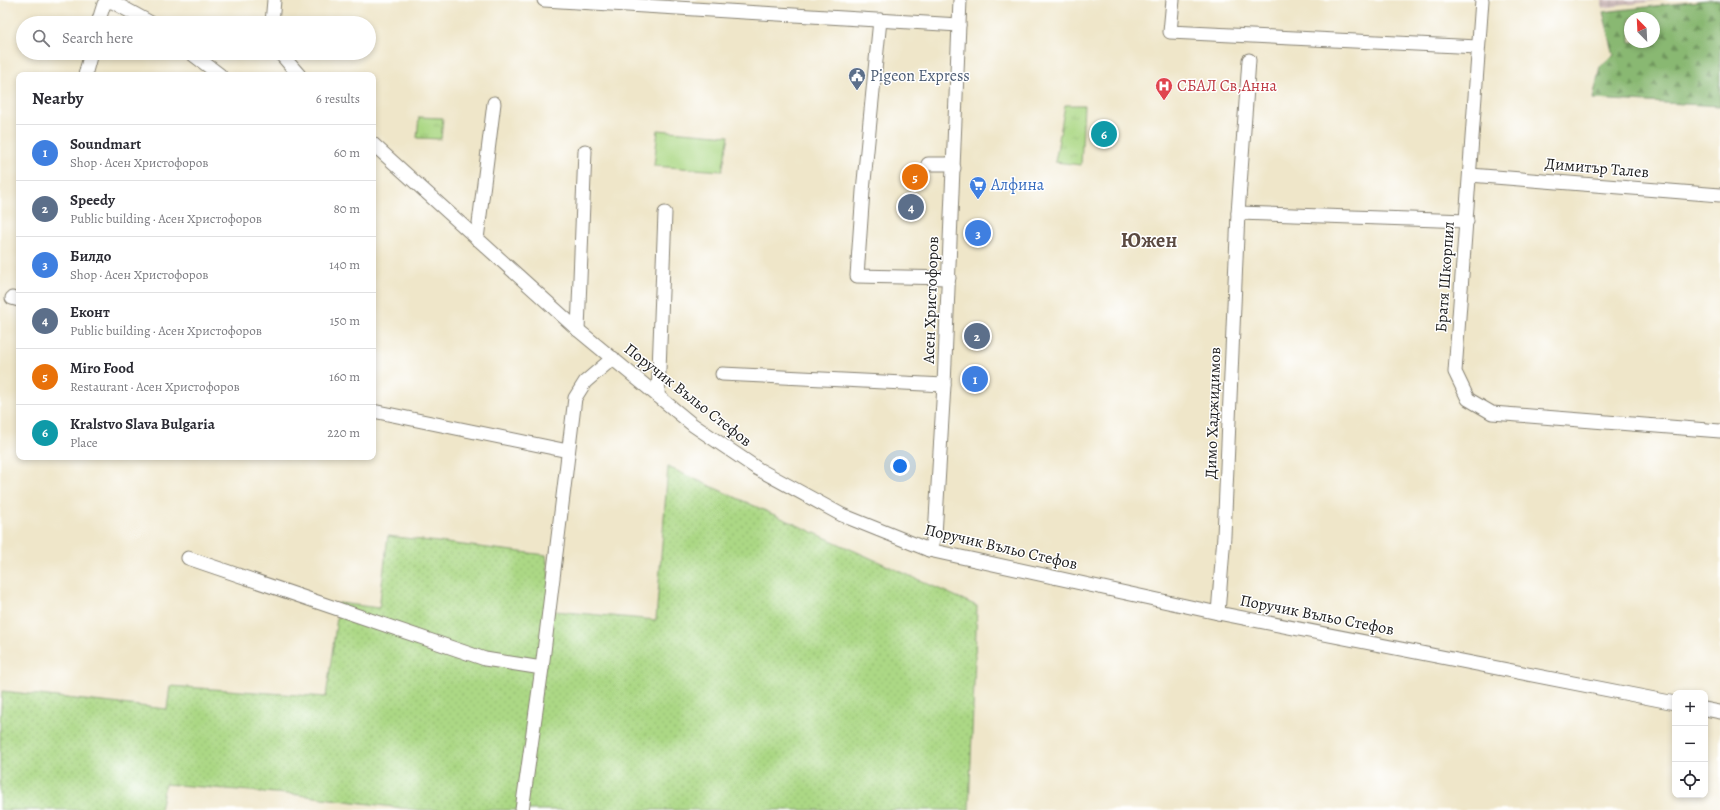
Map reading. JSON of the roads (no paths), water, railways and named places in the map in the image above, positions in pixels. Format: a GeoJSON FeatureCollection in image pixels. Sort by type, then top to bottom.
{"type":"FeatureCollection","features":[{"type":"Feature","properties":{"kind":"street"},"geometry":{"type":"LineString","coordinates":[[273,16],[274,0]]}},
{"type":"Feature","properties":{"kind":"street"},"geometry":{"type":"LineString","coordinates":[[544,0],[959,25]]}},
{"type":"Feature","properties":{"kind":"street","name":"Асен Христофоров"},"geometry":{"type":"LineString","coordinates":[[929,550],[935,535],[944,385],[960,0]]}},
{"type":"Feature","properties":{"kind":"street"},"geometry":{"type":"LineString","coordinates":[[1173,0],[1170,32],[1478,47]]}},
{"type":"Feature","properties":{"kind":"street","name":"Братя Шкорпил"},"geometry":{"type":"LineString","coordinates":[[1482,0],[1455,372],[1468,399],[1492,413],[1720,431]]}},
{"type":"Feature","properties":{"kind":"street"},"geometry":{"type":"LineString","coordinates":[[100,16],[104,4],[111,1],[138,16]]}},
{"type":"Feature","properties":{"kind":"street"},"geometry":{"type":"LineString","coordinates":[[880,20],[863,191],[857,276],[949,278]]}},
{"type":"Feature","properties":{"kind":"street"},"geometry":{"type":"LineString","coordinates":[[87,72],[89,60]]}},
{"type":"Feature","properties":{"kind":"street"},"geometry":{"type":"LineString","coordinates":[[200,60],[216,72]]}},
{"type":"Feature","properties":{"kind":"street"},"geometry":{"type":"LineString","coordinates":[[285,60],[294,72]]}},
{"type":"Feature","properties":{"kind":"street","name":"Димо Хаджидимов"},"geometry":{"type":"LineString","coordinates":[[1218,613],[1224,536],[1238,213],[1249,60]]}},
{"type":"Feature","properties":{"kind":"street"},"geometry":{"type":"LineString","coordinates":[[477,239],[494,103]]}},
{"type":"Feature","properties":{"kind":"street","name":"Поручик Въльо Стефов"},"geometry":{"type":"LineString","coordinates":[[376,147],[578,330],[693,425],[758,469],[842,515],[929,550],[1218,613],[1672,702]]}},
{"type":"Feature","properties":{"kind":"street"},"geometry":{"type":"LineString","coordinates":[[578,330],[585,151]]}},
{"type":"Feature","properties":{"kind":"street"},"geometry":{"type":"LineString","coordinates":[[928,164],[949,164],[954,168]]}},
{"type":"Feature","properties":{"kind":"street","name":"Димитър Талев"},"geometry":{"type":"LineString","coordinates":[[1470,175],[1720,195]]}},
{"type":"Feature","properties":{"kind":"street"},"geometry":{"type":"LineString","coordinates":[[658,396],[665,213]]}},
{"type":"Feature","properties":{"kind":"street"},"geometry":{"type":"LineString","coordinates":[[1238,213],[1467,220]]}},
{"type":"Feature","properties":{"kind":"street"},"geometry":{"type":"LineString","coordinates":[[522,810],[542,668],[575,398],[585,382],[613,358]]}},
{"type":"Feature","properties":{"kind":"street","name":"Асен Христофоров"},"geometry":{"type":"LineString","coordinates":[[722,374],[944,385]]}},
{"type":"Feature","properties":{"kind":"street"},"geometry":{"type":"LineString","coordinates":[[376,412],[568,451]]}},
{"type":"Feature","properties":{"kind":"street"},"geometry":{"type":"LineString","coordinates":[[188,558],[485,659],[542,668]]}},
{"type":"Feature","properties":{"kind":"street"},"geometry":{"type":"LineString","coordinates":[[1708,710],[1720,712]]}},
{"type":"Feature","properties":{"kind":"place","name":"Pigeon Express"},"geometry":{"type":"Point","coordinates":[857,91]}},
{"type":"Feature","properties":{"kind":"place","name":"СБАЛ Св,Анна"},"geometry":{"type":"Point","coordinates":[1164,101]}},
{"type":"Feature","properties":{"kind":"place","name":"Kralstvo Slava Bulgaria"},"geometry":{"type":"Point","coordinates":[1104,134]}},
{"type":"Feature","properties":{"kind":"place","name":"Miro Food"},"geometry":{"type":"Point","coordinates":[915,177]}},
{"type":"Feature","properties":{"kind":"place","name":"Алфина"},"geometry":{"type":"Point","coordinates":[978,200]}},
{"type":"Feature","properties":{"kind":"place","name":"Еконт"},"geometry":{"type":"Point","coordinates":[911,207]}},
{"type":"Feature","properties":{"kind":"place","name":"Билдо"},"geometry":{"type":"Point","coordinates":[978,233]}},
{"type":"Feature","properties":{"kind":"place","name":"Speedy"},"geometry":{"type":"Point","coordinates":[977,336]}},
{"type":"Feature","properties":{"kind":"place","name":"Soundmart"},"geometry":{"type":"Point","coordinates":[975,379]}},
{"type":"Feature","properties":{"kind":"district","name":"Южен"},"geometry":{"type":"Point","coordinates":[1149,240]}}]}
